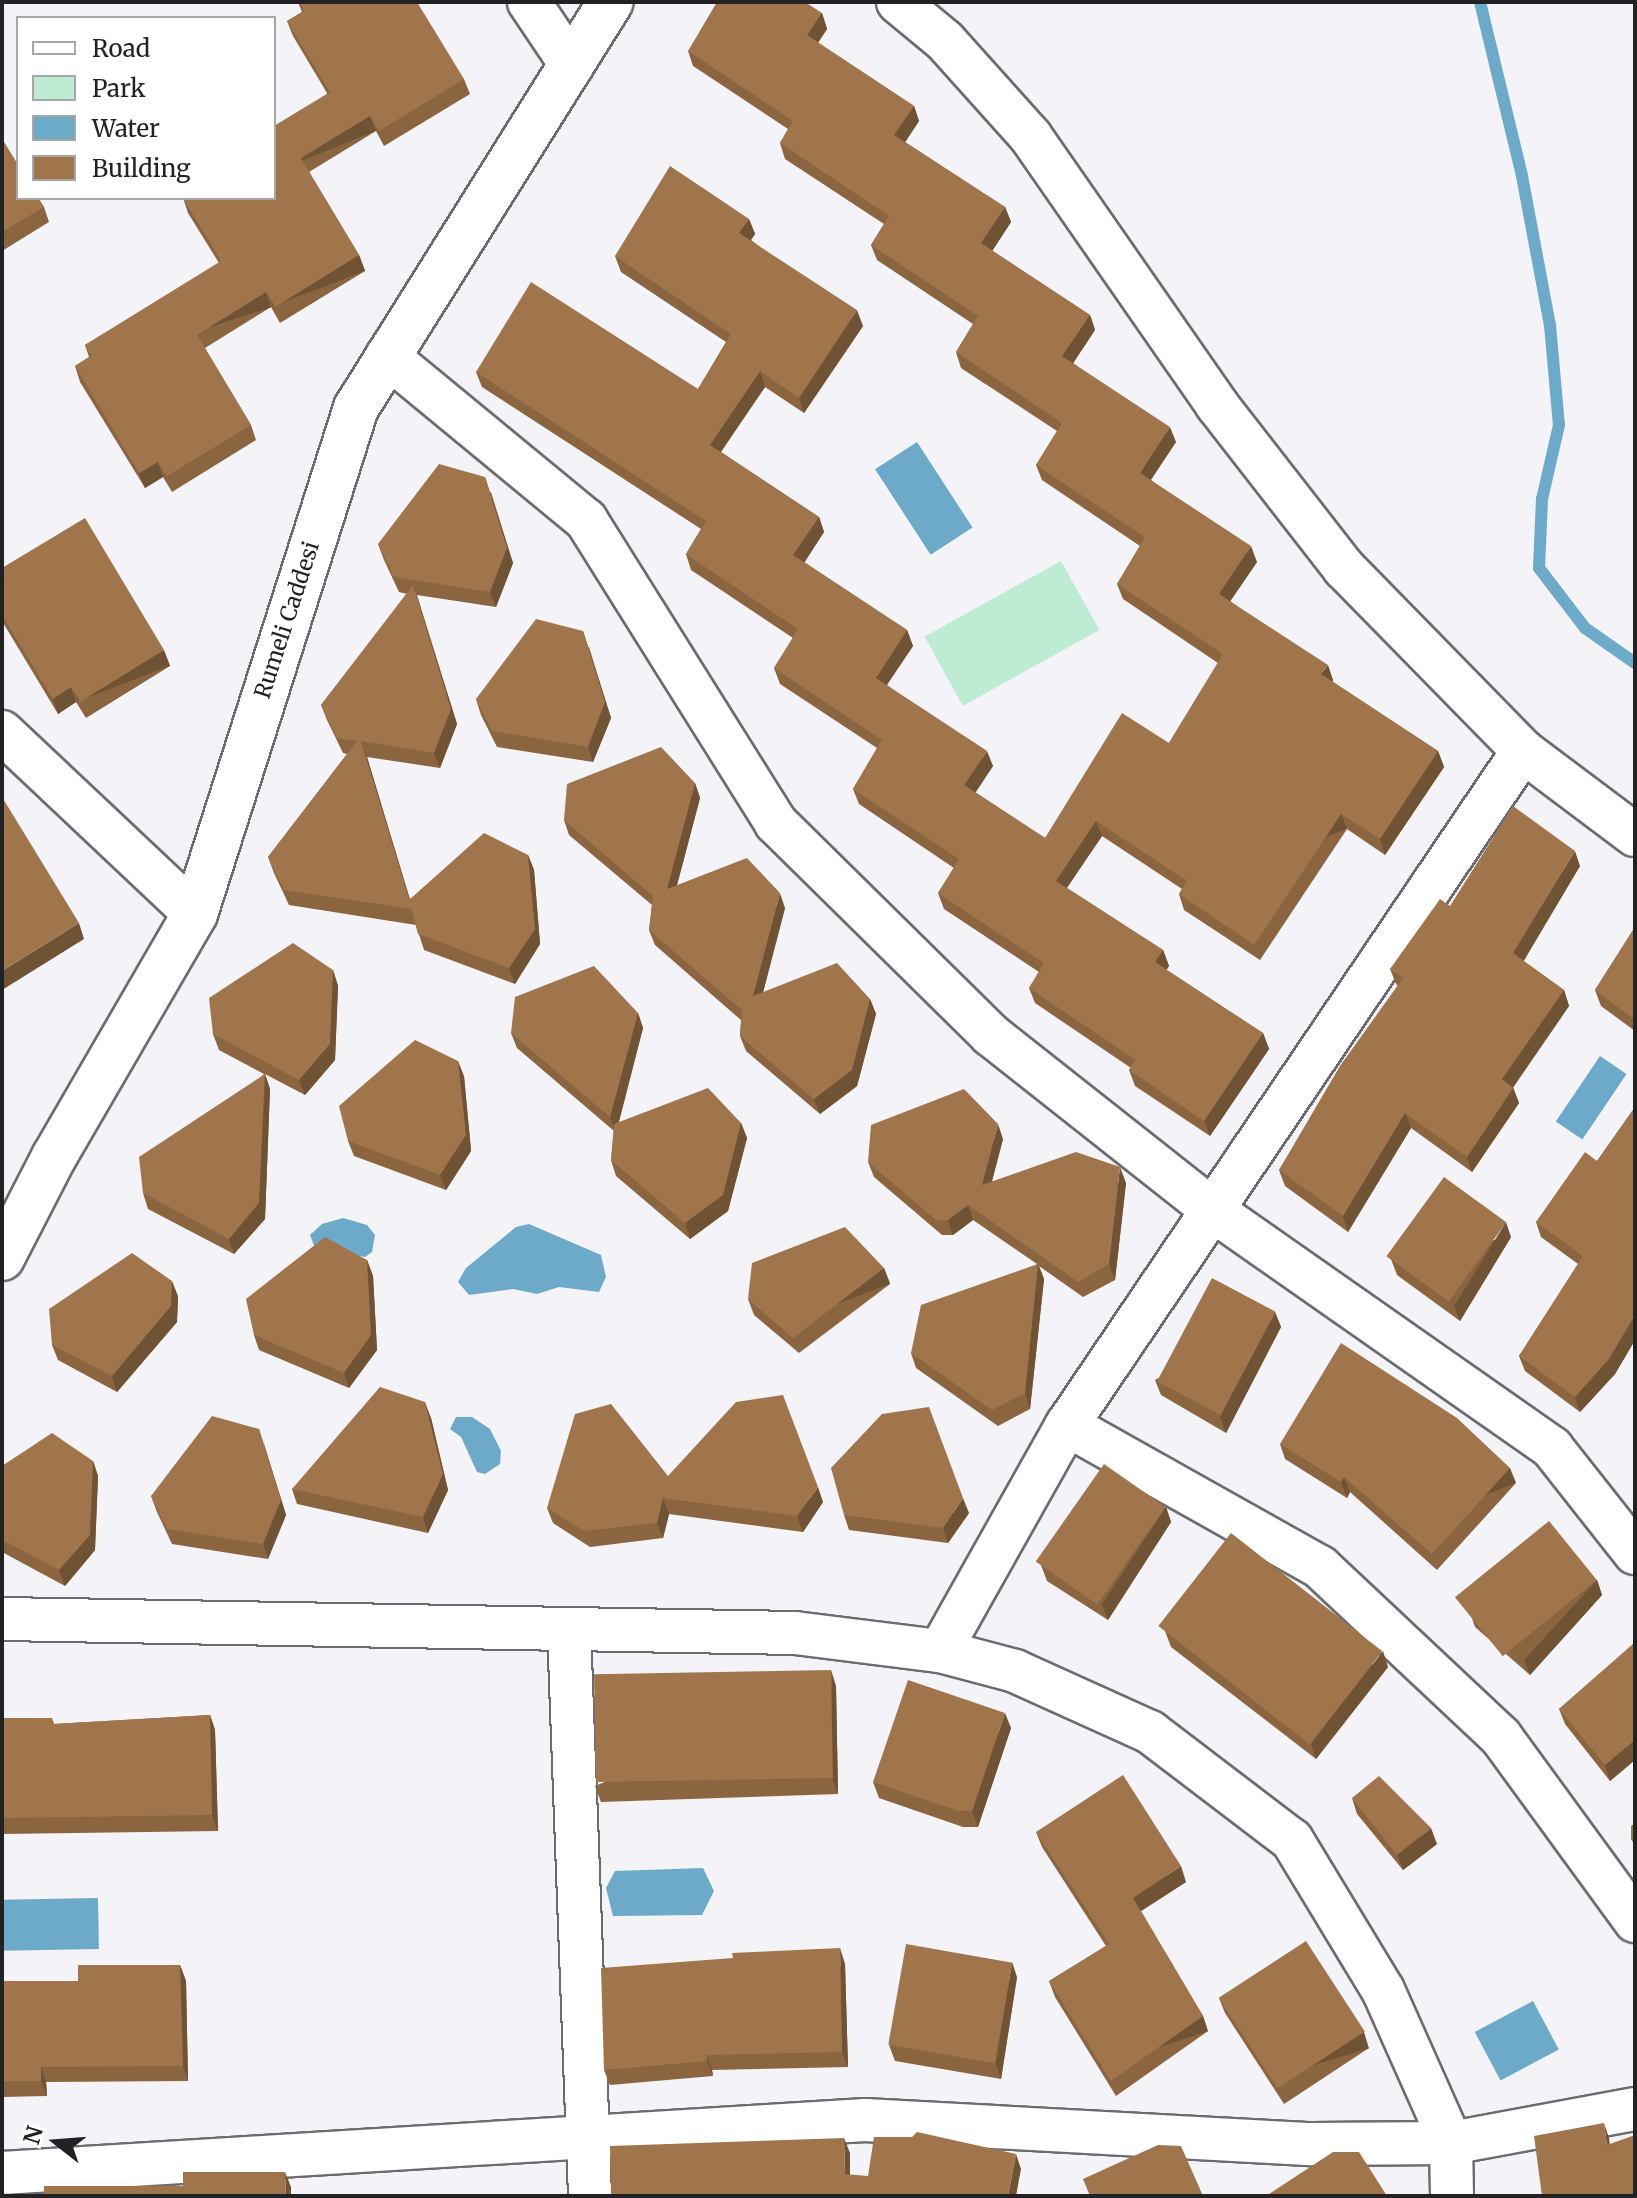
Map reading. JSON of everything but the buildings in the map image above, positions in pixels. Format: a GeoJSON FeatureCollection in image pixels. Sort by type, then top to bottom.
{"type":"FeatureCollection","features":[{"type":"Feature","properties":{"kind":"street"},"geometry":{"type":"LineString","coordinates":[[529,2],[572,66]]}},
{"type":"Feature","properties":{"kind":"street","name":"Rumeli Caddesi"},"geometry":{"type":"LineString","coordinates":[[2,1258],[54,1157],[195,914],[356,408],[513,150],[572,66],[611,2]]}},
{"type":"Feature","properties":{"kind":"street"},"geometry":{"type":"LineString","coordinates":[[898,2],[945,41],[1031,137],[1217,405],[1344,568],[1523,751],[1635,835]]}},
{"type":"Feature","properties":{"kind":"street"},"geometry":{"type":"LineString","coordinates":[[387,356],[586,520],[776,823],[991,1035],[1211,1209],[1552,1448],[1635,1553]]}},
{"type":"Feature","properties":{"kind":"street"},"geometry":{"type":"LineString","coordinates":[[2,732],[195,914]]}},
{"type":"Feature","properties":{"kind":"street"},"geometry":{"type":"LineString","coordinates":[[940,1651],[1067,1425],[1523,751]]}},
{"type":"Feature","properties":{"kind":"street"},"geometry":{"type":"LineString","coordinates":[[1067,1425],[1320,1567],[1501,1737],[1635,1921]]}},
{"type":"Feature","properties":{"kind":"street"},"geometry":{"type":"LineString","coordinates":[[2,1619],[795,1633],[940,1651],[1015,1671],[1150,1732],[1292,1840],[1383,1990],[1451,2143],[1452,2196]]}},
{"type":"Feature","properties":{"kind":"street"},"geometry":{"type":"LineString","coordinates":[[569,1629],[591,2136],[590,2196]]}},
{"type":"Feature","properties":{"kind":"street"},"geometry":{"type":"LineString","coordinates":[[2,2173],[865,2120],[1311,2144],[1451,2143],[1635,2109]]}},
{"type":"Feature","properties":{"kind":"green space"},"geometry":{"type":"Polygon","coordinates":[[[1061,561],[1099,630],[963,706],[925,637],[1061,561]]]}},
{"type":"Feature","properties":{"kind":"water"},"geometry":{"type":"Polygon","coordinates":[[[917,442],[973,528],[931,555],[875,469],[917,442]]]}},
{"type":"Feature","properties":{"kind":"water"},"geometry":{"type":"Polygon","coordinates":[[[1600,1056],[1627,1074],[1582,1139],[1556,1121],[1600,1056]]]}},
{"type":"Feature","properties":{"kind":"water"},"geometry":{"type":"Polygon","coordinates":[[[343,1218],[367,1225],[375,1235],[372,1252],[365,1257],[315,1248],[310,1235],[322,1224],[343,1218]]]}},
{"type":"Feature","properties":{"kind":"water"},"geometry":{"type":"Polygon","coordinates":[[[529,1224],[601,1255],[606,1277],[599,1292],[559,1287],[537,1294],[513,1289],[469,1295],[458,1282],[466,1268],[516,1227],[529,1224]]]}},
{"type":"Feature","properties":{"kind":"water"},"geometry":{"type":"Polygon","coordinates":[[[456,1417],[472,1417],[490,1429],[501,1451],[500,1464],[485,1474],[477,1472],[461,1437],[450,1429],[456,1417]]]}},
{"type":"Feature","properties":{"kind":"water"},"geometry":{"type":"Polygon","coordinates":[[[703,1868],[714,1891],[702,1915],[613,1916],[606,1888],[615,1871],[703,1868]]]}},
{"type":"Feature","properties":{"kind":"water"},"geometry":{"type":"Polygon","coordinates":[[[98,1898],[99,1949],[3,1951],[2,1900],[98,1898]]]}},
{"type":"Feature","properties":{"kind":"water"},"geometry":{"type":"Polygon","coordinates":[[[1533,2001],[1559,2050],[1501,2081],[1475,2032],[1533,2001]]]}},
{"type":"Feature","properties":{"kind":"waterway"},"geometry":{"type":"LineString","coordinates":[[1480,2],[1522,176],[1550,325],[1559,425],[1542,499],[1539,568],[1585,628],[1635,663]]}}]}
